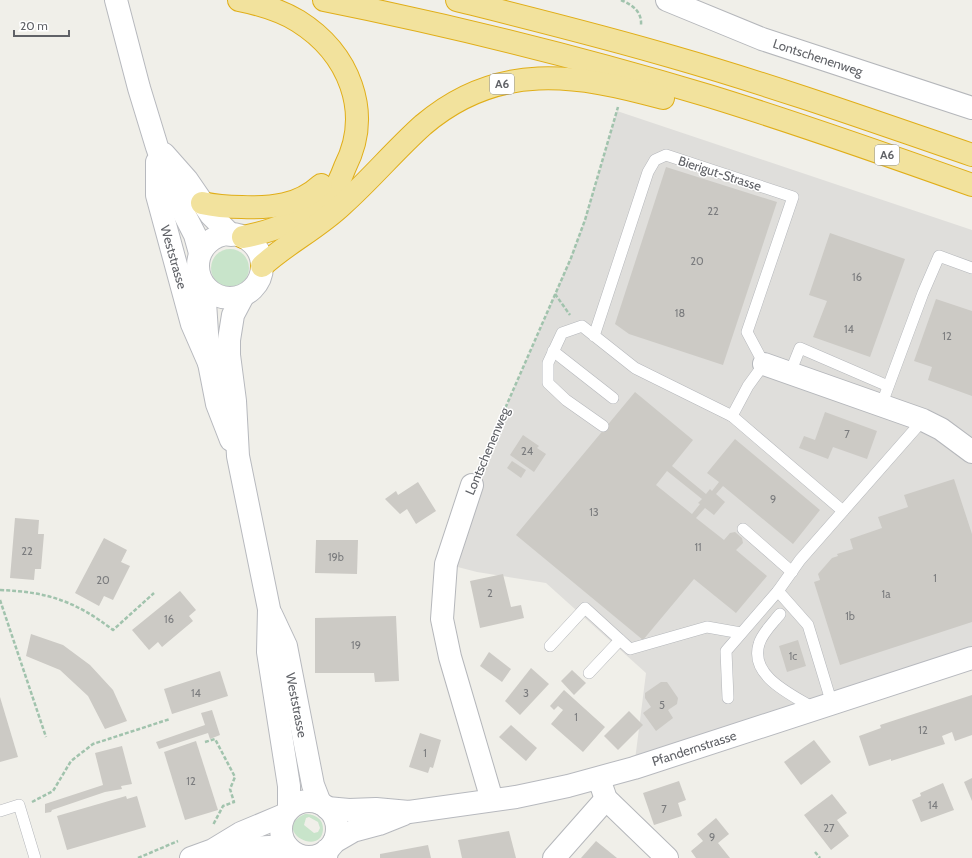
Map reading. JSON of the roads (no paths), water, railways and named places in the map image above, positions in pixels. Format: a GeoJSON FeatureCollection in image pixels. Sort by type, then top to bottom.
{"type":"FeatureCollection","features":[{"type":"Feature","properties":{"kind":"highway"},"geometry":{"type":"LineString","coordinates":[[237,236],[263,233],[286,224],[320,204],[334,190],[351,156],[355,143],[358,110],[354,94],[340,65],[318,38],[297,21],[278,11],[238,0]]}},
{"type":"Feature","properties":{"kind":"highway","name":"A6"},"geometry":{"type":"LineString","coordinates":[[324,0],[548,50],[671,85],[802,126],[972,184]]}},
{"type":"Feature","properties":{"kind":"highway","name":"A6"},"geometry":{"type":"LineString","coordinates":[[457,0],[560,25],[674,57],[811,100],[972,155]]}},
{"type":"Feature","properties":{"kind":"highway","name":"A6"},"geometry":{"type":"LineString","coordinates":[[262,266],[327,219],[424,124],[465,98],[485,89],[504,83],[544,78],[594,81],[669,100],[802,126]]}},
{"type":"Feature","properties":{"kind":"highway"},"geometry":{"type":"LineString","coordinates":[[202,203],[221,206],[268,207],[292,203],[315,191],[351,156]]}},
{"type":"Feature","properties":{"kind":"main road","name":"Weststrasse"},"geometry":{"type":"LineString","coordinates":[[116,0],[139,88],[157,147],[172,190],[195,235],[200,253],[198,270],[204,287],[209,363],[217,404],[238,456]]}},
{"type":"Feature","properties":{"kind":"main road","name":"Lontschenenweg"},"geometry":{"type":"LineString","coordinates":[[667,0],[762,38],[972,108]]}},
{"type":"Feature","properties":{"kind":"main road","name":"Weststrasse"},"geometry":{"type":"LineString","coordinates":[[157,147],[187,180],[216,222],[256,248],[262,266],[257,284],[243,296],[233,315],[229,340],[229,355],[235,401],[238,456],[269,609],[268,652],[289,786],[286,812]]}},
{"type":"Feature","properties":{"kind":"main road","name":"Weststrasse"},"geometry":{"type":"LineString","coordinates":[[157,147],[157,195],[192,324],[209,363]]}},
{"type":"Feature","properties":{"kind":"main road","name":"Weststrasse"},"geometry":{"type":"LineString","coordinates":[[200,253],[213,238],[237,236]]}},
{"type":"Feature","properties":{"kind":"main road","name":"Weststrasse"},"geometry":{"type":"LineString","coordinates":[[204,287],[219,297],[235,298],[243,296]]}},
{"type":"Feature","properties":{"kind":"main road"},"geometry":{"type":"LineString","coordinates":[[764,364],[923,420],[969,445]]}},
{"type":"Feature","properties":{"kind":"main road","name":"Lontschenenweg"},"geometry":{"type":"LineString","coordinates":[[472,485],[446,564],[442,619],[450,657],[492,800]]}},
{"type":"Feature","properties":{"kind":"main road","name":"Weststrasse"},"geometry":{"type":"LineString","coordinates":[[269,609],[286,646],[313,785],[324,806]]}},
{"type":"Feature","properties":{"kind":"main road","name":"Pfandernstrasse"},"geometry":{"type":"LineString","coordinates":[[324,806],[349,810],[376,809],[409,812],[553,790],[599,779],[972,658]]}},
{"type":"Feature","properties":{"kind":"main road"},"geometry":{"type":"LineString","coordinates":[[599,779],[606,799],[667,858]]}},
{"type":"Feature","properties":{"kind":"main road"},"geometry":{"type":"LineString","coordinates":[[554,858],[606,799]]}},
{"type":"Feature","properties":{"kind":"main road"},"geometry":{"type":"LineString","coordinates":[[187,849],[212,839],[241,833],[286,812],[294,805],[307,801],[324,806],[332,812],[336,824],[329,850],[311,857],[293,854],[269,847],[212,839]]}},
{"type":"Feature","properties":{"kind":"main road"},"geometry":{"type":"LineString","coordinates":[[286,812],[280,830],[284,844],[293,854]]}},
{"type":"Feature","properties":{"kind":"main road","name":"Pfandernstrasse"},"geometry":{"type":"LineString","coordinates":[[329,850],[353,831],[379,824],[409,812]]}},
{"type":"Feature","properties":{"kind":"lane","name":"Bierigut-Strasse"},"geometry":{"type":"LineString","coordinates":[[594,336],[648,172],[655,160],[666,156],[793,197],[747,332],[764,364]]}},
{"type":"Feature","properties":{"kind":"lane"},"geometry":{"type":"LineString","coordinates":[[881,406],[923,293],[940,256],[972,268]]}},
{"type":"Feature","properties":{"kind":"lane"},"geometry":{"type":"LineString","coordinates":[[603,426],[566,400],[548,383],[548,363],[562,333],[582,326],[635,368],[732,416],[844,511]]}},
{"type":"Feature","properties":{"kind":"lane"},"geometry":{"type":"LineString","coordinates":[[790,373],[800,348],[888,386]]}},
{"type":"Feature","properties":{"kind":"lane"},"geometry":{"type":"LineString","coordinates":[[553,351],[613,398]]}},
{"type":"Feature","properties":{"kind":"lane"},"geometry":{"type":"LineString","coordinates":[[732,416],[748,386],[764,364]]}},
{"type":"Feature","properties":{"kind":"lane"},"geometry":{"type":"LineString","coordinates":[[728,698],[726,651],[923,420]]}},
{"type":"Feature","properties":{"kind":"lane"},"geometry":{"type":"LineString","coordinates":[[743,529],[792,572]]}},
{"type":"Feature","properties":{"kind":"lane"},"geometry":{"type":"LineString","coordinates":[[778,590],[808,625],[824,706]]}},
{"type":"Feature","properties":{"kind":"lane"},"geometry":{"type":"LineString","coordinates":[[550,646],[585,608],[630,649],[707,627],[741,633]]}},
{"type":"Feature","properties":{"kind":"lane"},"geometry":{"type":"LineString","coordinates":[[780,614],[758,644],[759,664],[767,676],[782,688],[824,706]]}},
{"type":"Feature","properties":{"kind":"lane"},"geometry":{"type":"LineString","coordinates":[[589,672],[620,640]]}},
{"type":"Feature","properties":{"kind":"lane"},"geometry":{"type":"LineString","coordinates":[[0,811],[19,805],[35,858]]}}]}
